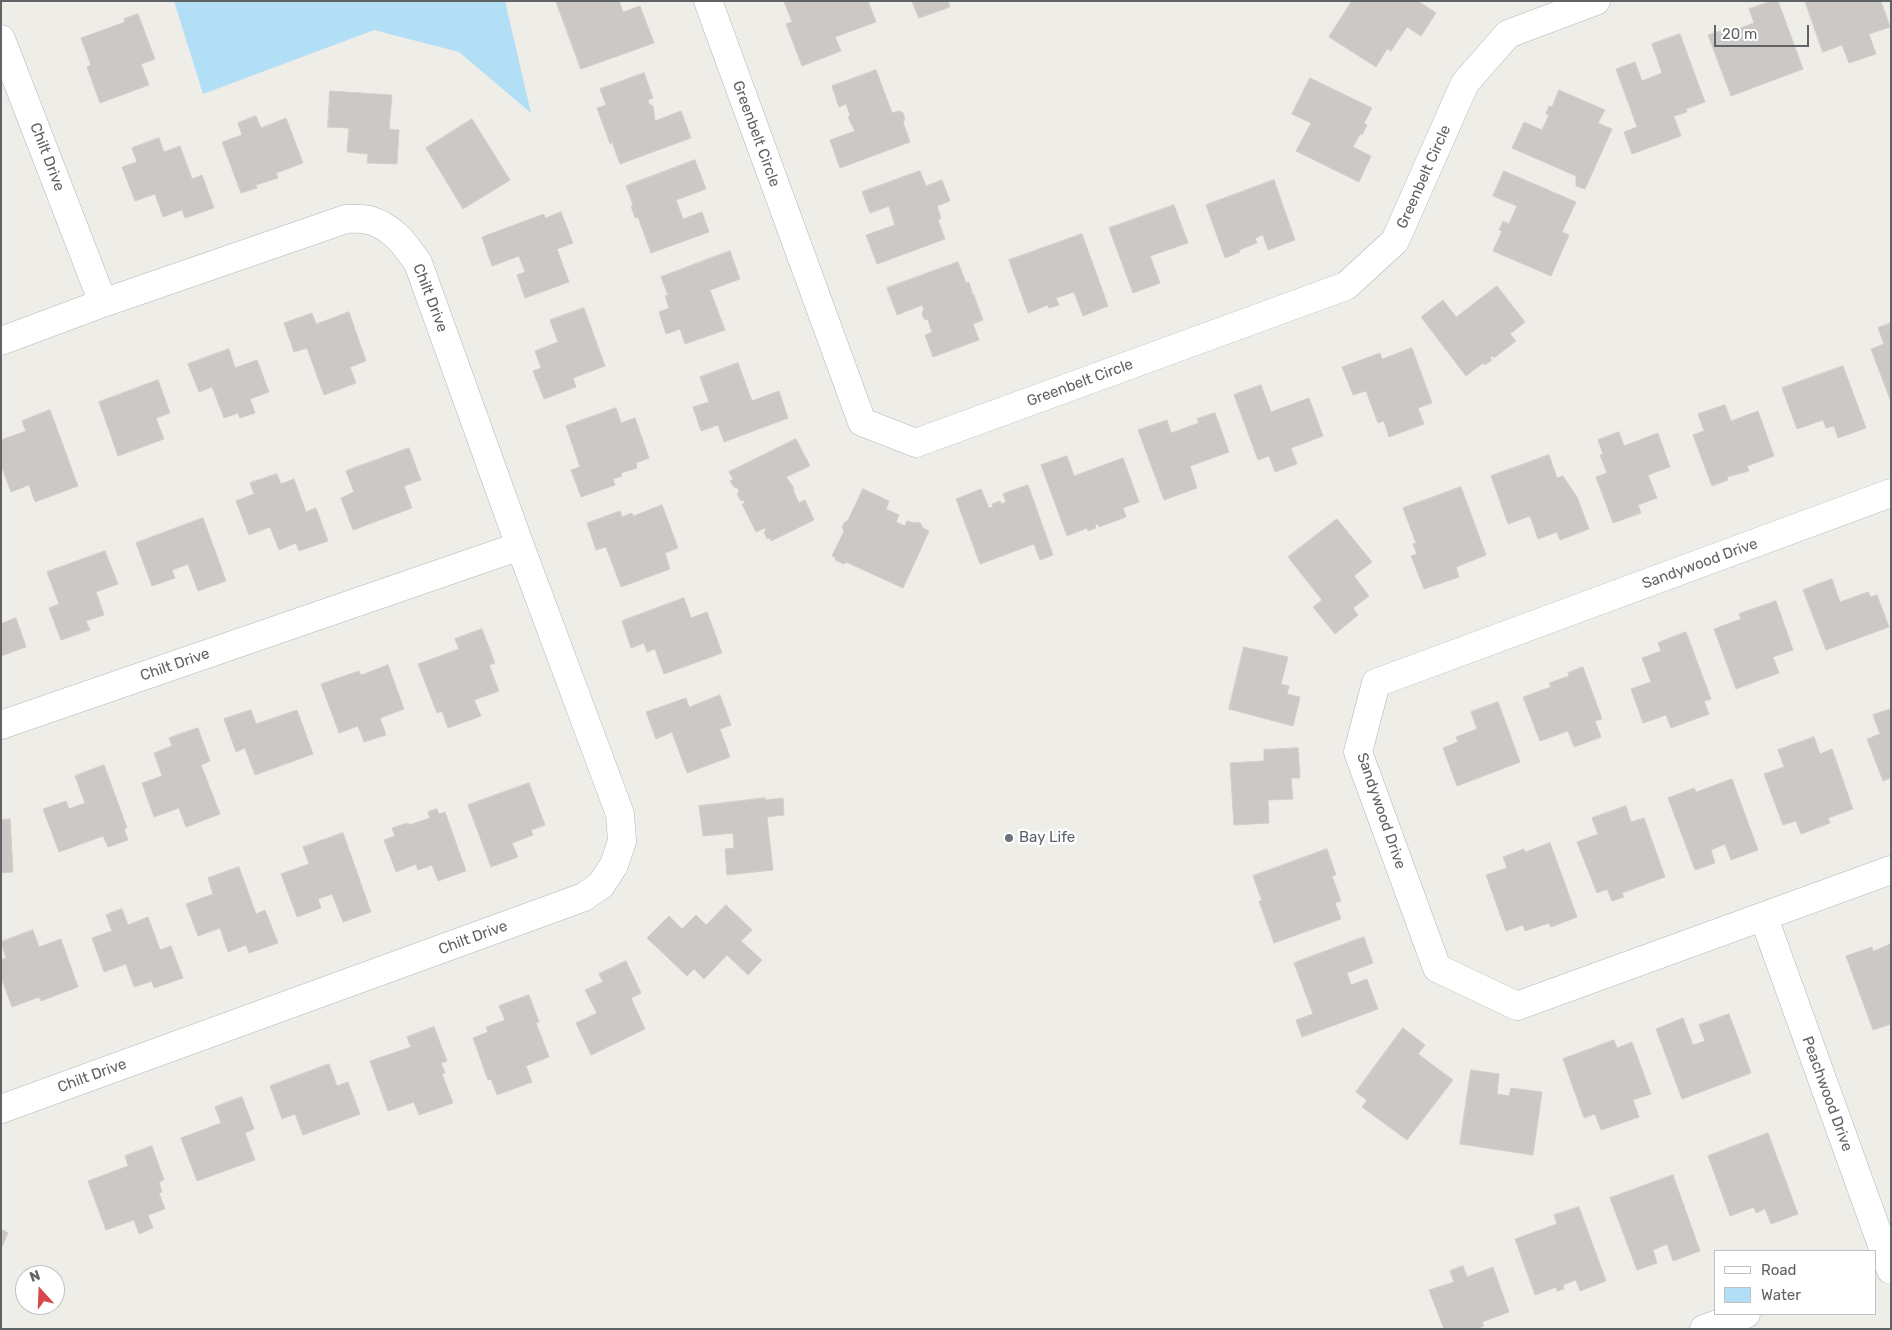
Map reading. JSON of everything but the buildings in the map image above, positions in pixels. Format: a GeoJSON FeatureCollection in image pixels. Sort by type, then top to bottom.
{"type":"FeatureCollection","features":[{"type":"Feature","properties":{"kind":"street","name":"Greenbelt Circle"},"geometry":{"type":"LineString","coordinates":[[708,1],[862,422],[916,443],[1346,286],[1395,242],[1465,83],[1508,34],[1596,1]]}},
{"type":"Feature","properties":{"kind":"street","name":"Chilt Drive"},"geometry":{"type":"LineString","coordinates":[[1,39],[103,302]]}},
{"type":"Feature","properties":{"kind":"street","name":"Chilt Drive"},"geometry":{"type":"LineString","coordinates":[[1,341],[103,302],[346,219],[368,219],[388,228],[404,242],[418,263],[520,546],[620,814],[622,841],[614,865],[602,885],[584,897],[1,1109]]}},
{"type":"Feature","properties":{"kind":"street","name":"Sandywood Drive"},"geometry":{"type":"LineString","coordinates":[[1891,493],[1376,683],[1358,752],[1437,968],[1518,1006],[1764,918],[1891,870]]}},
{"type":"Feature","properties":{"kind":"street","name":"Chilt Drive"},"geometry":{"type":"LineString","coordinates":[[1,725],[520,546]]}},
{"type":"Feature","properties":{"kind":"street","name":"Peachwood Drive"},"geometry":{"type":"LineString","coordinates":[[1764,918],[1886,1265]]}},
{"type":"Feature","properties":{"kind":"street"},"geometry":{"type":"LineString","coordinates":[[1704,1329],[1743,1315]]}},
{"type":"Feature","properties":{"kind":"water"},"geometry":{"type":"Polygon","coordinates":[[[174,1],[505,1],[531,113],[459,52],[374,30],[203,94],[174,1]]]}},
{"type":"Feature","properties":{"kind":"place","name":"Bay Life"},"geometry":{"type":"Point","coordinates":[1009,838]}}]}
